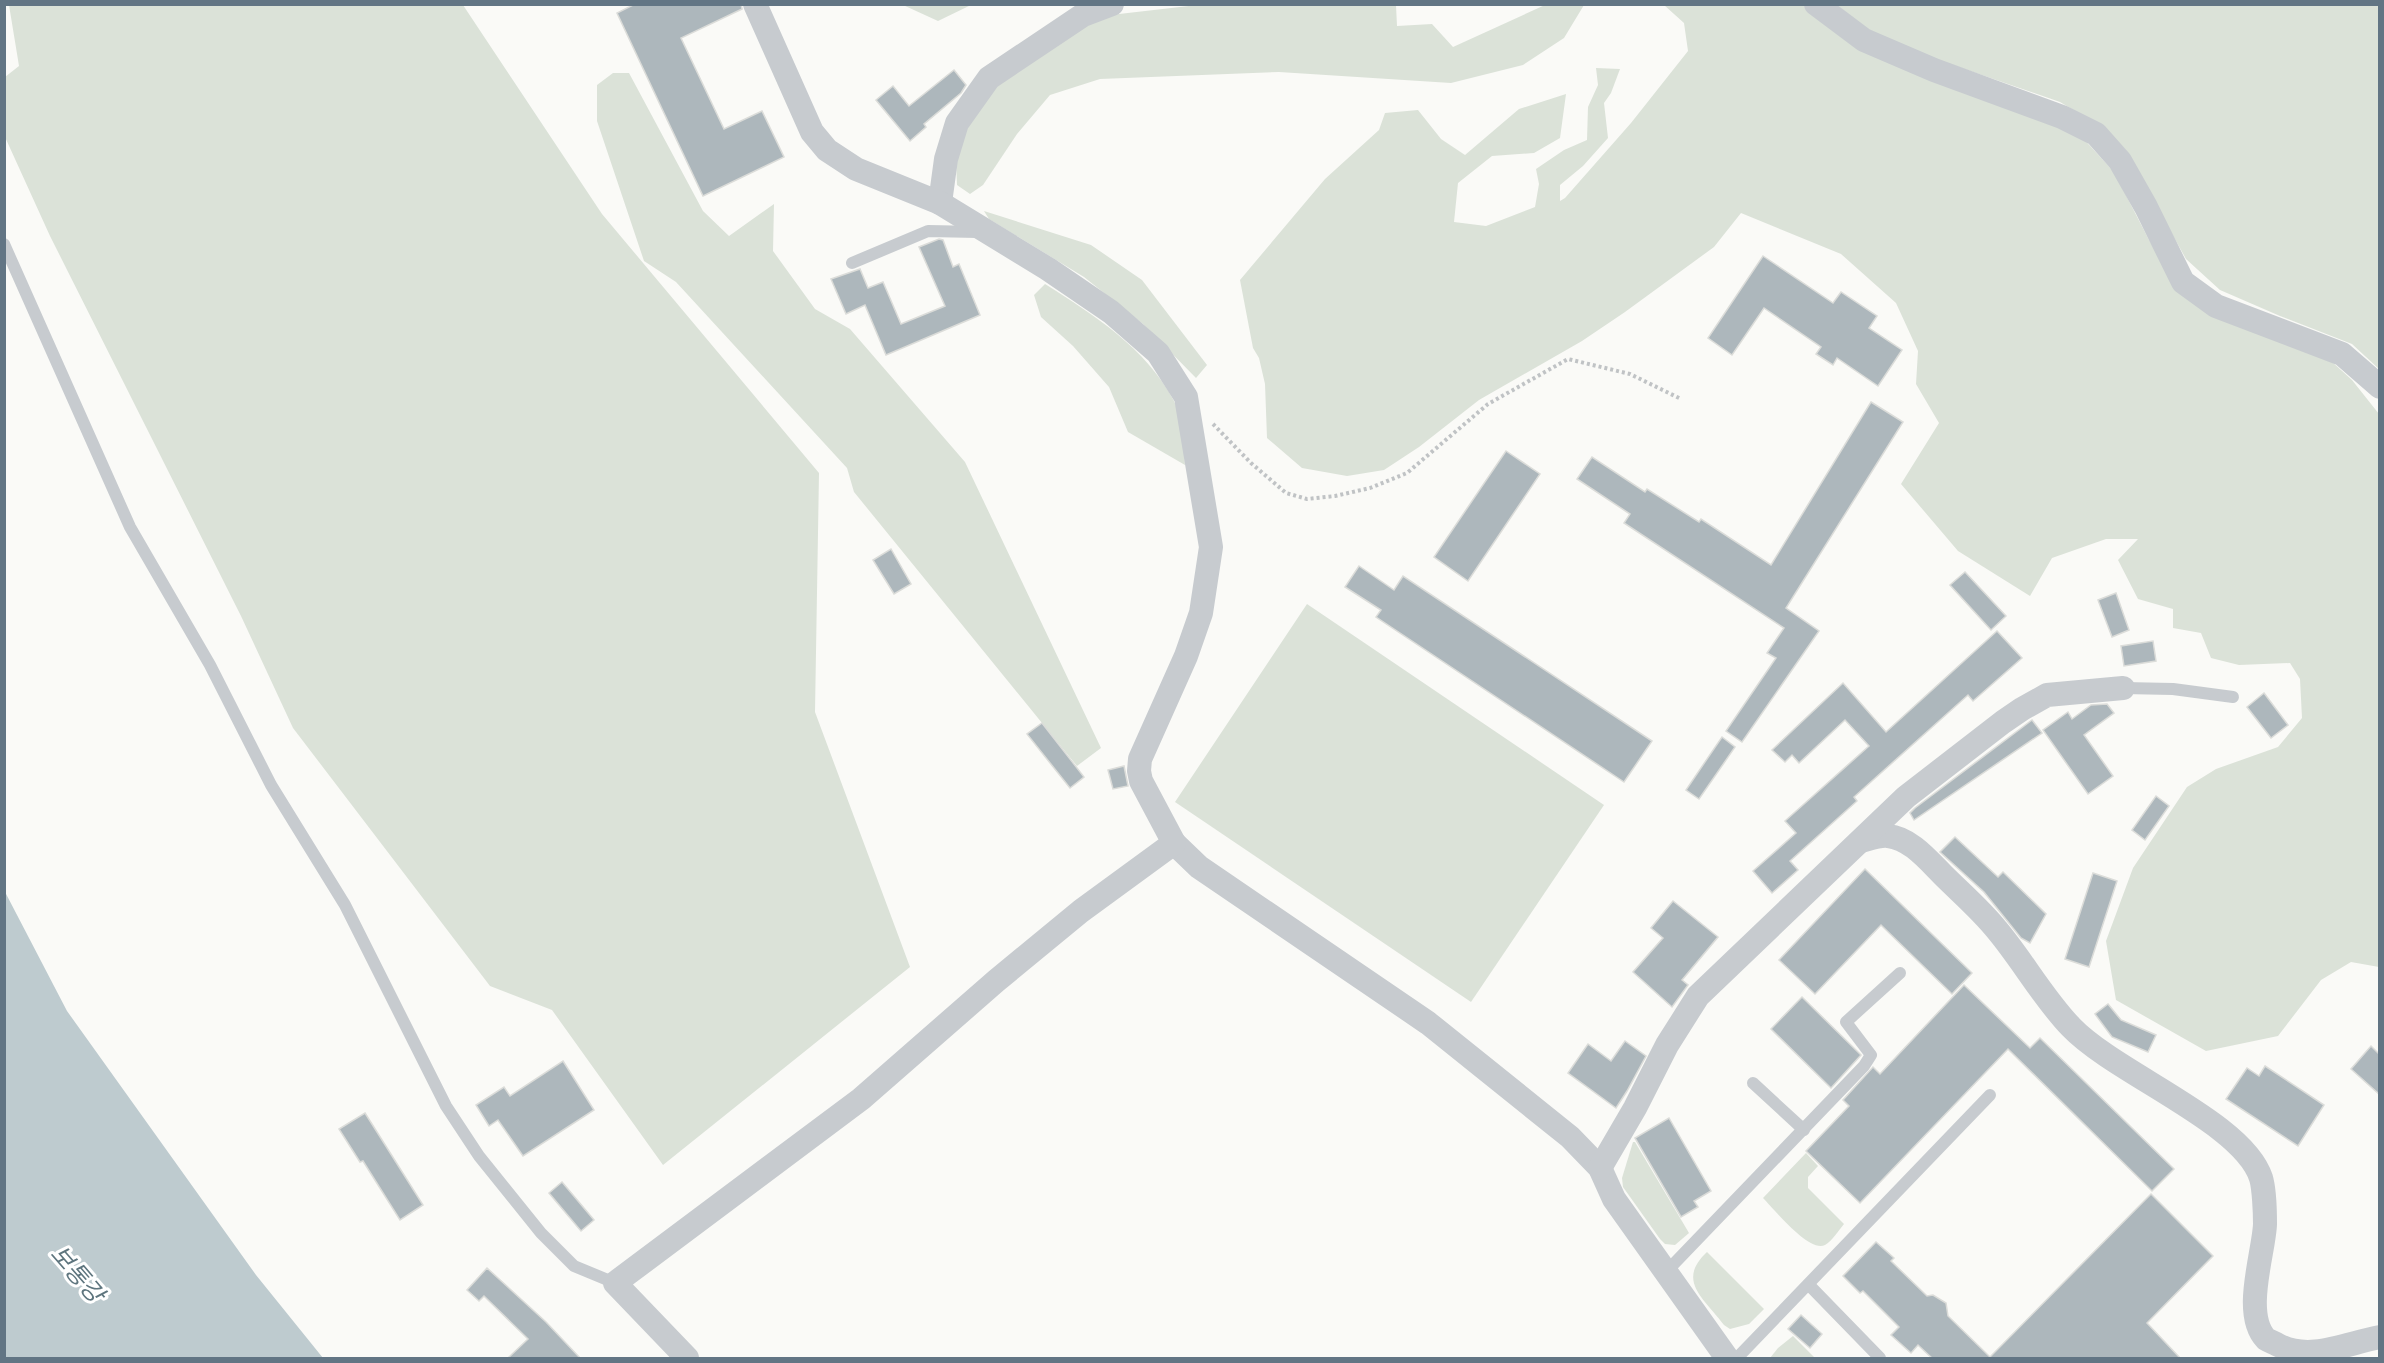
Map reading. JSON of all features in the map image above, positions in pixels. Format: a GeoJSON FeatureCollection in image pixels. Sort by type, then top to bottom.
{"type":"FeatureCollection","features":[{"type":"Feature","properties":{"kind":"street"},"geometry":{"type":"LineString","coordinates":[[755,4],[812,132],[827,150],[856,169],[940,203],[1111,312],[1158,353],[1186,397],[1211,547],[1201,613],[1186,656],[1140,759],[1139,771],[1141,781],[1174,843],[1199,867],[1428,1023],[1561,1129],[1600,1168],[1614,1198],[1727,1359]]}},
{"type":"Feature","properties":{"kind":"street"},"geometry":{"type":"LineString","coordinates":[[940,203],[946,159],[957,123],[989,78],[1083,15],[1112,4]]}},
{"type":"Feature","properties":{"kind":"street"},"geometry":{"type":"LineString","coordinates":[[1816,4],[1864,40],[1934,70],[2062,117],[2096,134],[2120,161],[2146,207],[2183,282],[2216,306],[2342,354],[2379,387]]}},
{"type":"Feature","properties":{"kind":"street"},"geometry":{"type":"LineString","coordinates":[[1600,1168],[1667,1045],[1698,996],[1906,797],[2022,708],[2047,695],[2123,688]]}},
{"type":"Feature","properties":{"kind":"street"},"geometry":{"type":"LineString","coordinates":[[1861,841],[1887,836],[1905,841],[1996,929],[2071,1027],[2100,1052],[2215,1125],[2248,1155],[2261,1178],[2265,1224],[2255,1287],[2256,1318],[2266,1339],[2285,1349],[2298,1352],[2329,1350],[2379,1337]]}},
{"type":"Feature","properties":{"kind":"street"},"geometry":{"type":"LineString","coordinates":[[687,1359],[615,1283],[861,1099],[996,981],[1081,911],[1174,843]]}},
{"type":"Feature","properties":{"kind":"lane"},"geometry":{"type":"LineString","coordinates":[[852,263],[928,231],[985,232]]}},
{"type":"Feature","properties":{"kind":"lane"},"geometry":{"type":"LineString","coordinates":[[4,244],[130,526],[210,665],[271,785],[345,905],[446,1106],[479,1156],[540,1233],[574,1266],[615,1283]]}},
{"type":"Feature","properties":{"kind":"lane"},"geometry":{"type":"LineString","coordinates":[[2123,688],[2173,688],[2233,697]]}},
{"type":"Feature","properties":{"kind":"lane"},"geometry":{"type":"LineString","coordinates":[[1667,1271],[1864,1066],[1871,1054],[1846,1022],[1900,973]]}},
{"type":"Feature","properties":{"kind":"lane"},"geometry":{"type":"LineString","coordinates":[[1753,1083],[1804,1130]]}},
{"type":"Feature","properties":{"kind":"lane"},"geometry":{"type":"LineString","coordinates":[[1737,1359],[1990,1095]]}},
{"type":"Feature","properties":{"kind":"lane"},"geometry":{"type":"LineString","coordinates":[[1809,1285],[1880,1359]]}},
{"type":"Feature","properties":{"kind":"path"},"geometry":{"type":"LineString","coordinates":[[1210,422],[1251,463],[1286,493],[1307,499],[1335,496],[1370,488],[1407,473],[1488,404],[1568,359],[1630,374],[1681,399]]}},
{"type":"Feature","properties":{"kind":"shaded area"},"geometry":{"type":"Polygon","coordinates":[[[1206,4],[1396,5],[1397,26],[1432,24],[1453,47],[1545,5],[1584,5],[1564,38],[1523,65],[1451,83],[1279,72],[1100,79],[1050,95],[1017,134],[983,185],[970,194],[957,185],[956,161],[963,126],[996,81],[1093,17],[1206,4]]]}},
{"type":"Feature","properties":{"kind":"shaded area"},"geometry":{"type":"Polygon","coordinates":[[[9,5],[463,5],[602,214],[819,473],[815,712],[910,967],[663,1165],[552,1010],[490,986],[293,728],[241,616],[50,236],[5,137],[5,77],[19,66],[9,5]]]}},
{"type":"Feature","properties":{"kind":"shaded area"},"geometry":{"type":"Polygon","coordinates":[[[903,5],[971,5],[938,21],[903,5]]]}},
{"type":"Feature","properties":{"kind":"shaded area"},"geometry":{"type":"Polygon","coordinates":[[[1664,5],[1803,5],[1864,50],[2081,136],[2114,172],[2149,240],[2181,293],[2330,360],[2352,380],[2379,414],[2379,967],[2351,962],[2321,980],[2278,1036],[2206,1051],[2116,1000],[2106,941],[2133,868],[2187,787],[2216,769],[2278,747],[2302,718],[2300,679],[2290,663],[2239,665],[2211,658],[2201,633],[2173,628],[2173,609],[2138,599],[2118,560],[2138,539],[2106,539],[2052,558],[2030,596],[1958,551],[1901,484],[1939,423],[1916,384],[1918,351],[1896,303],[1841,254],[1741,213],[1714,247],[1625,312],[1582,341],[1479,400],[1419,447],[1384,470],[1347,476],[1302,468],[1267,438],[1265,384],[1259,358],[1253,348],[1240,280],[1325,179],[1379,130],[1385,113],[1418,110],[1441,139],[1465,155],[1519,109],[1566,94],[1560,138],[1534,153],[1492,156],[1458,183],[1454,222],[1486,226],[1535,207],[1539,184],[1536,169],[1564,150],[1587,140],[1588,107],[1598,85],[1596,68],[1620,69],[1611,93],[1604,103],[1608,138],[1583,166],[1560,185],[1560,201],[1631,123],[1688,51],[1684,23],[1664,5]]]}},
{"type":"Feature","properties":{"kind":"shaded area"},"geometry":{"type":"Polygon","coordinates":[[[1837,5],[2379,5],[2379,369],[2352,344],[2220,290],[2186,259],[2125,149],[2104,128],[2060,102],[1924,55],[1867,29],[1837,5]]]}},
{"type":"Feature","properties":{"kind":"shaded area"},"geometry":{"type":"Polygon","coordinates":[[[613,73],[629,73],[703,211],[729,236],[774,204],[773,251],[815,309],[850,329],[965,462],[1101,748],[1077,766],[854,492],[847,468],[676,282],[644,261],[597,121],[597,85],[613,73]]]}},
{"type":"Feature","properties":{"kind":"shaded area"},"geometry":{"type":"Polygon","coordinates":[[[984,211],[1091,245],[1142,280],[1207,365],[1196,378],[1143,324],[1084,277],[989,219],[984,211]]]}},
{"type":"Feature","properties":{"kind":"shaded area"},"geometry":{"type":"Polygon","coordinates":[[[1045,284],[1117,334],[1149,365],[1174,401],[1182,433],[1185,465],[1128,432],[1109,387],[1073,346],[1041,317],[1034,295],[1045,284]]]}},
{"type":"Feature","properties":{"kind":"shaded area"},"geometry":{"type":"Polygon","coordinates":[[[1307,604],[1604,805],[1471,1002],[1175,802],[1307,604]]]}},
{"type":"Feature","properties":{"kind":"shaded area"},"geometry":{"type":"Polygon","coordinates":[[[1633,1142],[1689,1233],[1675,1245],[1665,1244],[1660,1239],[1623,1187],[1622,1178],[1633,1142]]]}},
{"type":"Feature","properties":{"kind":"shaded area"},"geometry":{"type":"Polygon","coordinates":[[[1806,1153],[1818,1166],[1808,1177],[1808,1188],[1844,1224],[1825,1245],[1818,1246],[1801,1237],[1763,1198],[1806,1153]]]}},
{"type":"Feature","properties":{"kind":"shaded area"},"geometry":{"type":"Polygon","coordinates":[[[1707,1252],[1764,1309],[1749,1324],[1730,1329],[1724,1325],[1696,1289],[1693,1281],[1694,1272],[1698,1262],[1707,1252]]]}},
{"type":"Feature","properties":{"kind":"shaded area"},"geometry":{"type":"Polygon","coordinates":[[[1793,1336],[1815,1358],[1770,1358],[1778,1348],[1793,1336]]]}},
{"type":"Feature","properties":{"kind":"water","name":"보통강"},"geometry":{"type":"Polygon","coordinates":[[[4,890],[67,1011],[256,1275],[323,1358],[5,1358],[4,890]]]}},
{"type":"Feature","properties":{"kind":"building"},"geometry":{"type":"Polygon","coordinates":[[[635,4],[741,4],[742,9],[681,38],[724,129],[762,111],[784,157],[703,196],[617,13],[635,4]]]}},
{"type":"Feature","properties":{"kind":"building"},"geometry":{"type":"Polygon","coordinates":[[[954,70],[966,85],[961,93],[924,124],[926,127],[910,141],[876,100],[893,86],[909,106],[954,70]]]}},
{"type":"Feature","properties":{"kind":"building"},"geometry":{"type":"Polygon","coordinates":[[[939,239],[943,240],[953,267],[959,264],[980,315],[886,355],[865,305],[846,314],[831,279],[860,269],[868,288],[883,282],[901,324],[945,306],[919,247],[939,239]]]}},
{"type":"Feature","properties":{"kind":"building"},"geometry":{"type":"Polygon","coordinates":[[[1763,256],[1833,303],[1841,292],[1877,316],[1869,328],[1902,350],[1878,386],[1837,358],[1833,365],[1816,354],[1821,347],[1764,308],[1732,355],[1708,338],[1763,256]]]}},
{"type":"Feature","properties":{"kind":"building"},"geometry":{"type":"Polygon","coordinates":[[[1871,402],[1903,422],[1786,608],[1819,631],[1742,742],[1726,731],[1776,658],[1767,653],[1784,628],[1624,523],[1630,514],[1577,479],[1592,457],[1645,492],[1647,489],[1699,522],[1701,519],[1771,565],[1871,402]]]}},
{"type":"Feature","properties":{"kind":"building"},"geometry":{"type":"Polygon","coordinates":[[[1506,451],[1540,474],[1468,581],[1434,557],[1506,451]]]}},
{"type":"Feature","properties":{"kind":"building"},"geometry":{"type":"Polygon","coordinates":[[[891,549],[911,584],[894,594],[873,560],[891,549]]]}},
{"type":"Feature","properties":{"kind":"building"},"geometry":{"type":"Polygon","coordinates":[[[1359,566],[1394,590],[1403,576],[1652,741],[1624,782],[1376,617],[1381,610],[1345,587],[1359,566]]]}},
{"type":"Feature","properties":{"kind":"building"},"geometry":{"type":"Polygon","coordinates":[[[1965,572],[2006,616],[1991,630],[1950,585],[1965,572]]]}},
{"type":"Feature","properties":{"kind":"building"},"geometry":{"type":"Polygon","coordinates":[[[2116,593],[2129,630],[2112,637],[2098,600],[2116,593]]]}},
{"type":"Feature","properties":{"kind":"building"},"geometry":{"type":"Polygon","coordinates":[[[1997,631],[2022,658],[1973,701],[1968,695],[1854,797],[1857,801],[1790,861],[1798,870],[1772,893],[1753,871],[1796,833],[1785,821],[1869,746],[1845,720],[1799,763],[1792,755],[1785,762],[1772,750],[1843,683],[1886,732],[1997,631]]]}},
{"type":"Feature","properties":{"kind":"building"},"geometry":{"type":"Polygon","coordinates":[[[2153,641],[2156,661],[2124,666],[2121,646],[2153,641]]]}},
{"type":"Feature","properties":{"kind":"building"},"geometry":{"type":"Polygon","coordinates":[[[2264,693],[2288,725],[2271,738],[2247,707],[2264,693]]]}},
{"type":"Feature","properties":{"kind":"building"},"geometry":{"type":"Polygon","coordinates":[[[2107,704],[2114,713],[2084,735],[2113,776],[2088,794],[2043,730],[2068,712],[2072,719],[2091,705],[2107,704]]]}},
{"type":"Feature","properties":{"kind":"building"},"geometry":{"type":"Polygon","coordinates":[[[2032,720],[2042,733],[1914,820],[1910,813],[1915,808],[2032,720]]]}},
{"type":"Feature","properties":{"kind":"building"},"geometry":{"type":"Polygon","coordinates":[[[1042,723],[1084,777],[1070,788],[1027,734],[1042,723]]]}},
{"type":"Feature","properties":{"kind":"building"},"geometry":{"type":"Polygon","coordinates":[[[1722,737],[1735,747],[1699,799],[1686,790],[1722,737]]]}},
{"type":"Feature","properties":{"kind":"building"},"geometry":{"type":"Polygon","coordinates":[[[1124,766],[1128,786],[1113,789],[1108,770],[1124,766]]]}},
{"type":"Feature","properties":{"kind":"building"},"geometry":{"type":"Polygon","coordinates":[[[2156,796],[2169,806],[2145,840],[2132,830],[2156,796]]]}},
{"type":"Feature","properties":{"kind":"building"},"geometry":{"type":"Polygon","coordinates":[[[1955,837],[1998,877],[2003,872],[2046,914],[2030,943],[2021,938],[1984,892],[1940,852],[1955,837]]]}},
{"type":"Feature","properties":{"kind":"building"},"geometry":{"type":"Polygon","coordinates":[[[1865,869],[1972,973],[1952,994],[1881,925],[1815,994],[1779,960],[1865,869]]]}},
{"type":"Feature","properties":{"kind":"building"},"geometry":{"type":"Polygon","coordinates":[[[2093,873],[2117,881],[2089,967],[2065,959],[2093,873]]]}},
{"type":"Feature","properties":{"kind":"building"},"geometry":{"type":"Polygon","coordinates":[[[1673,901],[1718,937],[1682,980],[1688,985],[1672,1007],[1633,972],[1663,938],[1651,928],[1673,901]]]}},
{"type":"Feature","properties":{"kind":"building"},"geometry":{"type":"Polygon","coordinates":[[[1964,985],[2030,1048],[2040,1038],[2174,1169],[2152,1191],[2008,1049],[1860,1203],[1806,1151],[1849,1106],[1843,1100],[1873,1067],[1880,1074],[1964,985]]]}},
{"type":"Feature","properties":{"kind":"building"},"geometry":{"type":"Polygon","coordinates":[[[1802,997],[1861,1055],[1831,1088],[1771,1029],[1802,997]]]}},
{"type":"Feature","properties":{"kind":"building"},"geometry":{"type":"Polygon","coordinates":[[[2108,1004],[2121,1020],[2156,1035],[2148,1052],[2112,1037],[2095,1014],[2108,1004]]]}},
{"type":"Feature","properties":{"kind":"building"},"geometry":{"type":"Polygon","coordinates":[[[1625,1041],[1646,1056],[1616,1108],[1568,1073],[1588,1044],[1611,1061],[1625,1041]]]}},
{"type":"Feature","properties":{"kind":"building"},"geometry":{"type":"Polygon","coordinates":[[[2371,1046],[2379,1054],[2379,1094],[2351,1069],[2371,1046]]]}},
{"type":"Feature","properties":{"kind":"building"},"geometry":{"type":"Polygon","coordinates":[[[563,1061],[594,1110],[523,1156],[498,1120],[489,1126],[476,1105],[504,1087],[510,1096],[563,1061]]]}},
{"type":"Feature","properties":{"kind":"building"},"geometry":{"type":"Polygon","coordinates":[[[2265,1066],[2324,1105],[2298,1146],[2226,1099],[2247,1068],[2259,1076],[2265,1066]]]}},
{"type":"Feature","properties":{"kind":"building"},"geometry":{"type":"Polygon","coordinates":[[[365,1113],[423,1205],[400,1220],[363,1161],[360,1162],[339,1129],[365,1113]]]}},
{"type":"Feature","properties":{"kind":"building"},"geometry":{"type":"Polygon","coordinates":[[[1669,1118],[1711,1191],[1694,1201],[1698,1207],[1681,1217],[1635,1138],[1669,1118]]]}},
{"type":"Feature","properties":{"kind":"building"},"geometry":{"type":"Polygon","coordinates":[[[562,1182],[594,1220],[581,1231],[549,1193],[562,1182]]]}},
{"type":"Feature","properties":{"kind":"building"},"geometry":{"type":"Polygon","coordinates":[[[2151,1194],[2213,1256],[2147,1323],[2181,1359],[1933,1359],[1918,1345],[1911,1353],[1891,1335],[1899,1327],[1863,1291],[1860,1293],[1843,1276],[1876,1242],[1894,1258],[1891,1261],[1927,1296],[1933,1295],[1946,1303],[1948,1316],[1990,1357],[2151,1194]]]}},
{"type":"Feature","properties":{"kind":"building"},"geometry":{"type":"Polygon","coordinates":[[[487,1268],[546,1322],[581,1359],[507,1359],[528,1339],[484,1296],[479,1301],[467,1290],[487,1268]]]}},
{"type":"Feature","properties":{"kind":"building"},"geometry":{"type":"Polygon","coordinates":[[[1801,1315],[1822,1334],[1810,1348],[1788,1329],[1801,1315]]]}}]}
